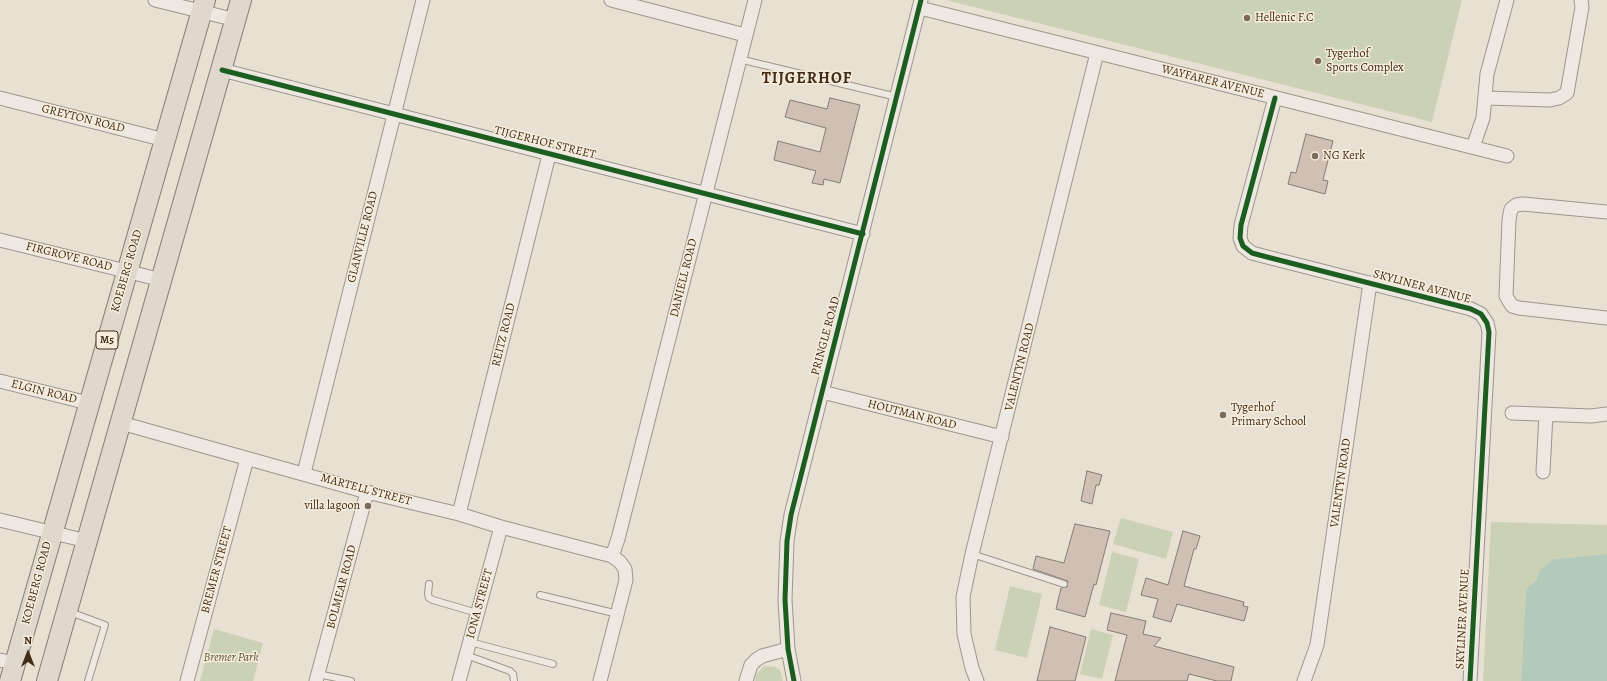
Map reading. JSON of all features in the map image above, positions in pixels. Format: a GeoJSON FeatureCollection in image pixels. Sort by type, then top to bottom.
{"type":"FeatureCollection","features":[{"type":"Feature","properties":{"kind":"main road"},"geometry":{"type":"LineString","coordinates":[[50,680],[67,611],[241,0]]}},
{"type":"Feature","properties":{"kind":"main road","name":"KOEBERG ROAD"},"geometry":{"type":"LineString","coordinates":[[8,668],[51,533],[204,5]]}},
{"type":"Feature","properties":{"kind":"street"},"geometry":{"type":"LineString","coordinates":[[155,0],[204,5],[236,20]]}},
{"type":"Feature","properties":{"kind":"street","name":"GLANVILLE ROAD"},"geometry":{"type":"LineString","coordinates":[[304,473],[422,0]]}},
{"type":"Feature","properties":{"kind":"street"},"geometry":{"type":"LineString","coordinates":[[611,0],[745,35]]}},
{"type":"Feature","properties":{"kind":"street","name":"DANIELL ROAD"},"geometry":{"type":"LineString","coordinates":[[612,556],[618,538],[755,0]]}},
{"type":"Feature","properties":{"kind":"street"},"geometry":{"type":"LineString","coordinates":[[1473,147],[1482,118],[1486,98],[1487,74],[1507,0]]}},
{"type":"Feature","properties":{"kind":"street"},"geometry":{"type":"LineString","coordinates":[[1486,98],[1550,100],[1559,98],[1567,93],[1582,7],[1581,0]]}},
{"type":"Feature","properties":{"kind":"street","name":"WAYFARER AVENUE"},"geometry":{"type":"LineString","coordinates":[[920,4],[1098,53],[1507,156]]}},
{"type":"Feature","properties":{"kind":"street","name":"PRINGLE ROAD"},"geometry":{"type":"LineString","coordinates":[[794,681],[788,649],[785,600],[787,541],[796,493],[863,234],[920,4]]}},
{"type":"Feature","properties":{"kind":"street","name":"VALENTYN ROAD"},"geometry":{"type":"LineString","coordinates":[[977,681],[972,668],[964,634],[963,597],[972,554],[1098,53]]}},
{"type":"Feature","properties":{"kind":"street","name":"TIJGERHOF STREET"},"geometry":{"type":"LineString","coordinates":[[222,70],[705,195],[863,234]]}},
{"type":"Feature","properties":{"kind":"street","name":"GREYTON ROAD"},"geometry":{"type":"LineString","coordinates":[[0,98],[165,140]]}},
{"type":"Feature","properties":{"kind":"street","name":"SKYLINER AVENUE"},"geometry":{"type":"LineString","coordinates":[[1274,98],[1241,225],[1240,238],[1244,246],[1252,252],[1267,257],[1471,309],[1480,314],[1487,323],[1489,332],[1470,681]]}},
{"type":"Feature","properties":{"kind":"street","name":"REITZ ROAD"},"geometry":{"type":"LineString","coordinates":[[459,514],[549,155]]}},
{"type":"Feature","properties":{"kind":"street"},"geometry":{"type":"LineString","coordinates":[[1607,212],[1523,204],[1516,205],[1511,208],[1509,220],[1506,296],[1512,306],[1519,308],[1607,318]]}},
{"type":"Feature","properties":{"kind":"street","name":"FIRGROVE ROAD"},"geometry":{"type":"LineString","coordinates":[[0,240],[162,280]]}},
{"type":"Feature","properties":{"kind":"street","name":"VALENTYN ROAD"},"geometry":{"type":"LineString","coordinates":[[1304,681],[1317,645],[1370,283]]}},
{"type":"Feature","properties":{"kind":"street","name":"ELGIN ROAD"},"geometry":{"type":"LineString","coordinates":[[0,381],[88,403]]}},
{"type":"Feature","properties":{"kind":"street","name":"HOUTMAN ROAD"},"geometry":{"type":"LineString","coordinates":[[822,392],[1002,437]]}},
{"type":"Feature","properties":{"kind":"street"},"geometry":{"type":"LineString","coordinates":[[1512,413],[1607,414]]}},
{"type":"Feature","properties":{"kind":"street"},"geometry":{"type":"LineString","coordinates":[[1543,472],[1546,414]]}},
{"type":"Feature","properties":{"kind":"street","name":"MARTELL STREET"},"geometry":{"type":"LineString","coordinates":[[121,423],[247,459],[304,473],[367,492],[459,514],[501,527],[612,556]]}},
{"type":"Feature","properties":{"kind":"street","name":"BREMER STREET"},"geometry":{"type":"LineString","coordinates":[[187,681],[247,459]]}},
{"type":"Feature","properties":{"kind":"street","name":"BOLMEAR ROAD"},"geometry":{"type":"LineString","coordinates":[[317,677],[367,492]]}},
{"type":"Feature","properties":{"kind":"street"},"geometry":{"type":"LineString","coordinates":[[0,520],[87,541]]}},
{"type":"Feature","properties":{"kind":"street","name":"IONA STREET"},"geometry":{"type":"LineString","coordinates":[[459,681],[501,527]]}},
{"type":"Feature","properties":{"kind":"street"},"geometry":{"type":"LineString","coordinates":[[600,681],[626,580],[625,569],[620,562],[612,556]]}},
{"type":"Feature","properties":{"kind":"street"},"geometry":{"type":"LineString","coordinates":[[746,681],[752,665],[756,660],[762,656],[788,649]]}},
{"type":"Feature","properties":{"kind":"lane"},"geometry":{"type":"LineString","coordinates":[[739,59],[897,97]]}},
{"type":"Feature","properties":{"kind":"lane"},"geometry":{"type":"LineString","coordinates":[[972,554],[1064,584]]}},
{"type":"Feature","properties":{"kind":"lane"},"geometry":{"type":"LineString","coordinates":[[429,584],[429,598],[477,613]]}},
{"type":"Feature","properties":{"kind":"lane"},"geometry":{"type":"LineString","coordinates":[[540,595],[618,614]]}},
{"type":"Feature","properties":{"kind":"lane"},"geometry":{"type":"LineString","coordinates":[[67,611],[105,625],[88,681]]}},
{"type":"Feature","properties":{"kind":"lane"},"geometry":{"type":"LineString","coordinates":[[470,642],[553,664]]}},
{"type":"Feature","properties":{"kind":"lane"},"geometry":{"type":"LineString","coordinates":[[466,655],[510,671],[513,674],[514,681]]}},
{"type":"Feature","properties":{"kind":"lane"},"geometry":{"type":"LineString","coordinates":[[317,677],[351,681]]}},
{"type":"Feature","properties":{"kind":"green space","name":"Tygerhof Sports Complex"},"geometry":{"type":"Polygon","coordinates":[[[946,0],[1462,0],[1432,122],[946,0]]]}},
{"type":"Feature","properties":{"kind":"green space"},"geometry":{"type":"Polygon","coordinates":[[[1121,518],[1173,532],[1166,559],[1113,544],[1121,518]]]}},
{"type":"Feature","properties":{"kind":"green space"},"geometry":{"type":"Polygon","coordinates":[[[1491,522],[1607,525],[1607,554],[1554,559],[1540,569],[1536,581],[1526,589],[1521,681],[1483,681],[1491,522]]]}},
{"type":"Feature","properties":{"kind":"green space"},"geometry":{"type":"Polygon","coordinates":[[[1112,552],[1139,559],[1126,612],[1099,605],[1112,552]]]}},
{"type":"Feature","properties":{"kind":"green space"},"geometry":{"type":"Polygon","coordinates":[[[1010,586],[1042,594],[1027,658],[995,650],[1010,586]]]}},
{"type":"Feature","properties":{"kind":"green space","name":"Bremer Park"},"geometry":{"type":"Polygon","coordinates":[[[214,629],[263,643],[253,681],[200,681],[214,629]]]}},
{"type":"Feature","properties":{"kind":"green space"},"geometry":{"type":"Polygon","coordinates":[[[1091,629],[1113,635],[1102,679],[1080,674],[1091,629]]]}},
{"type":"Feature","properties":{"kind":"green space"},"geometry":{"type":"Polygon","coordinates":[[[764,666],[775,667],[780,670],[783,681],[755,681],[756,675],[764,666]]]}},
{"type":"Feature","properties":{"kind":"shaded area"},"geometry":{"type":"Polygon","coordinates":[[[1607,554],[1607,681],[1521,681],[1526,589],[1536,581],[1540,569],[1554,559],[1607,554]]]}},
{"type":"Feature","properties":{"kind":"building"},"geometry":{"type":"Polygon","coordinates":[[[830,98],[860,105],[840,183],[824,179],[823,185],[812,183],[816,171],[774,160],[778,141],[820,152],[826,128],[785,117],[790,100],[827,109],[830,98]]]}},
{"type":"Feature","properties":{"kind":"building","name":"NG Kerk"},"geometry":{"type":"Polygon","coordinates":[[[1306,134],[1333,141],[1323,180],[1328,181],[1325,194],[1288,184],[1291,172],[1296,173],[1306,134]]]}},
{"type":"Feature","properties":{"kind":"building"},"geometry":{"type":"Polygon","coordinates":[[[1087,471],[1102,475],[1099,485],[1096,485],[1092,504],[1081,501],[1087,471]]]}},
{"type":"Feature","properties":{"kind":"building"},"geometry":{"type":"Polygon","coordinates":[[[1075,524],[1110,531],[1096,585],[1094,584],[1085,617],[1056,609],[1061,588],[1067,587],[1068,581],[1033,569],[1036,556],[1064,563],[1075,524]]]}},
{"type":"Feature","properties":{"kind":"building"},"geometry":{"type":"Polygon","coordinates":[[[1183,531],[1200,536],[1196,549],[1194,549],[1184,586],[1244,602],[1243,606],[1248,607],[1244,621],[1177,604],[1171,622],[1153,617],[1158,599],[1141,595],[1146,578],[1168,585],[1183,531]]]}},
{"type":"Feature","properties":{"kind":"building"},"geometry":{"type":"Polygon","coordinates":[[[1111,613],[1146,621],[1143,634],[1161,638],[1154,646],[1234,667],[1231,681],[1217,681],[1189,674],[1187,681],[1115,681],[1127,635],[1107,630],[1111,613]]]}},
{"type":"Feature","properties":{"kind":"building"},"geometry":{"type":"Polygon","coordinates":[[[1050,627],[1086,637],[1075,681],[1037,681],[1050,627]]]}},
{"type":"Feature","properties":{"kind":"cycle path"},"geometry":{"type":"LineString","coordinates":[[794,681],[788,649],[785,600],[787,541],[791,515],[921,0]]}},
{"type":"Feature","properties":{"kind":"cycle path"},"geometry":{"type":"LineString","coordinates":[[222,70],[863,234]]}},
{"type":"Feature","properties":{"kind":"cycle path"},"geometry":{"type":"LineString","coordinates":[[1275,98],[1241,225],[1240,238],[1243,246],[1252,253],[1471,309],[1481,314],[1487,323],[1489,332],[1470,681]]}},
{"type":"Feature","properties":{"kind":"place","name":"Hellenic F.C"},"geometry":{"type":"Point","coordinates":[1247,18]}},
{"type":"Feature","properties":{"kind":"place","name":"Tygerhof Sports Complex"},"geometry":{"type":"Point","coordinates":[1318,61]}},
{"type":"Feature","properties":{"kind":"place","name":"NG Kerk"},"geometry":{"type":"Point","coordinates":[1315,156]}},
{"type":"Feature","properties":{"kind":"place","name":"Tygerhof Primary School"},"geometry":{"type":"Point","coordinates":[1223,415]}},
{"type":"Feature","properties":{"kind":"place","name":"villa lagoon"},"geometry":{"type":"Point","coordinates":[368,506]}},
{"type":"Feature","properties":{"kind":"district","name":"TIJGERHOF"},"geometry":{"type":"Point","coordinates":[807,79]}}]}
